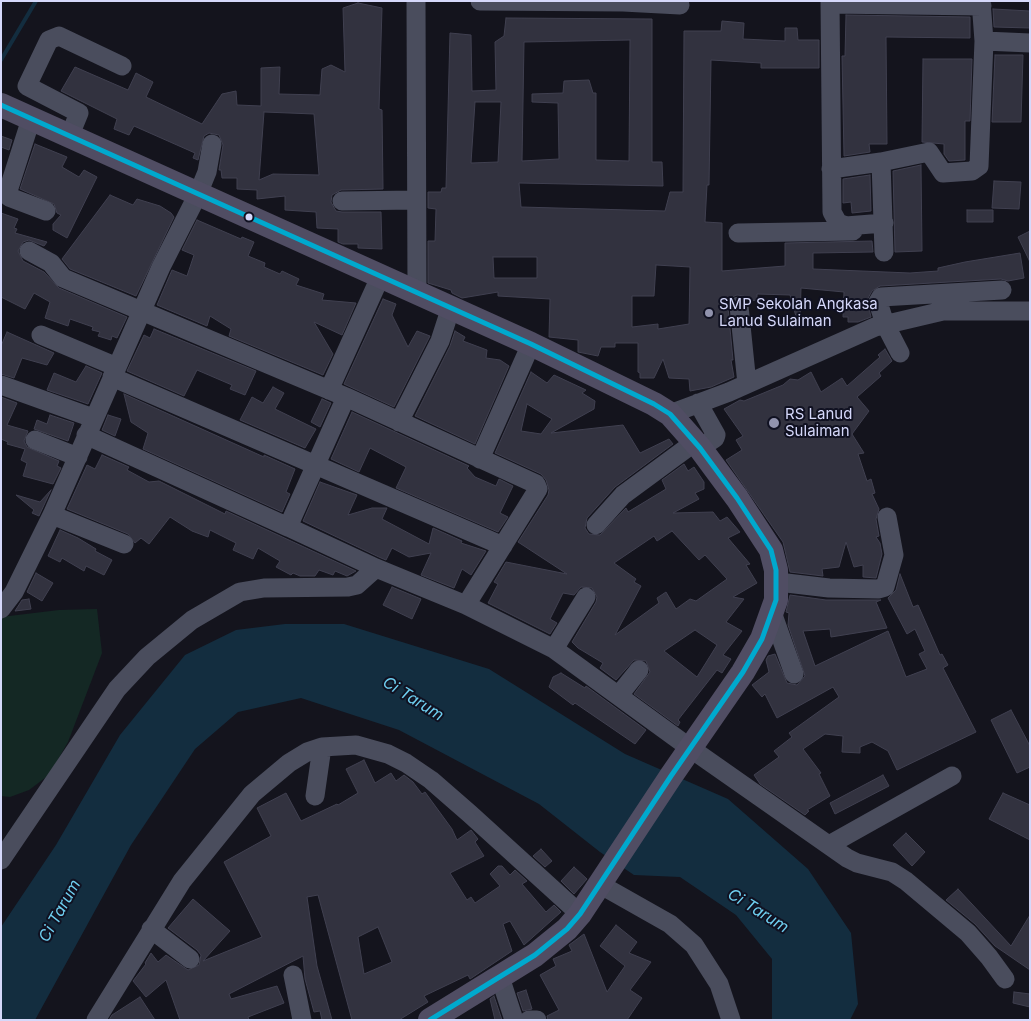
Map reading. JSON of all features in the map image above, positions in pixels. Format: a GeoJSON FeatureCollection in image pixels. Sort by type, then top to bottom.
{"type":"FeatureCollection","features":[{"type":"Feature","properties":{"kind":"main road"},"geometry":{"type":"LineString","coordinates":[[1,105],[70,134],[203,196],[381,275],[531,344],[654,404],[687,433],[737,498],[771,550],[778,582],[772,615],[752,658],[580,914],[548,945],[430,1020]]}},
{"type":"Feature","properties":{"kind":"street"},"geometry":{"type":"LineString","coordinates":[[416,1],[415,200],[417,292]]}},
{"type":"Feature","properties":{"kind":"street"},"geometry":{"type":"LineString","coordinates":[[480,1],[623,1],[680,5]]}},
{"type":"Feature","properties":{"kind":"street"},"geometry":{"type":"LineString","coordinates":[[831,169],[881,162],[929,152],[943,173],[972,171],[979,166],[984,41],[982,3],[830,3],[831,169],[832,212],[834,219],[846,226],[884,227]]}},
{"type":"Feature","properties":{"kind":"street"},"geometry":{"type":"LineString","coordinates":[[70,134],[79,113],[27,86],[49,40],[59,36],[122,66]]}},
{"type":"Feature","properties":{"kind":"street"},"geometry":{"type":"LineString","coordinates":[[984,41],[1030,43]]}},
{"type":"Feature","properties":{"kind":"street"},"geometry":{"type":"LineString","coordinates":[[31,119],[7,194],[9,197],[46,211]]}},
{"type":"Feature","properties":{"kind":"street"},"geometry":{"type":"LineString","coordinates":[[1,609],[14,592],[52,515],[78,457],[89,426],[141,313],[203,196],[212,144]]}},
{"type":"Feature","properties":{"kind":"street"},"geometry":{"type":"LineString","coordinates":[[881,162],[884,252]]}},
{"type":"Feature","properties":{"kind":"street"},"geometry":{"type":"LineString","coordinates":[[342,202],[415,200]]}},
{"type":"Feature","properties":{"kind":"street"},"geometry":{"type":"LineString","coordinates":[[738,233],[884,227]]}},
{"type":"Feature","properties":{"kind":"street"},"geometry":{"type":"LineString","coordinates":[[29,251],[51,263],[63,278],[141,313],[337,394],[538,486],[466,605]]}},
{"type":"Feature","properties":{"kind":"street"},"geometry":{"type":"LineString","coordinates":[[288,527],[317,464],[337,394],[381,275]]}},
{"type":"Feature","properties":{"kind":"street"},"geometry":{"type":"LineString","coordinates":[[900,353],[885,324],[878,302],[881,297],[1002,290]]}},
{"type":"Feature","properties":{"kind":"street"},"geometry":{"type":"LineString","coordinates":[[739,306],[747,384]]}},
{"type":"Feature","properties":{"kind":"street"},"geometry":{"type":"LineString","coordinates":[[399,422],[440,341],[451,308]]}},
{"type":"Feature","properties":{"kind":"street"},"geometry":{"type":"LineString","coordinates":[[596,525],[622,495],[687,433],[702,409],[729,392],[816,360],[885,324],[942,311],[1030,311]]}},
{"type":"Feature","properties":{"kind":"street"},"geometry":{"type":"LineString","coordinates":[[41,335],[114,372],[422,513],[503,546]]}},
{"type":"Feature","properties":{"kind":"street"},"geometry":{"type":"LineString","coordinates":[[480,459],[531,344]]}},
{"type":"Feature","properties":{"kind":"street"},"geometry":{"type":"LineString","coordinates":[[1,385],[89,426],[288,527],[376,568],[466,605],[554,649],[690,748],[830,845],[858,863],[892,872],[906,881],[968,933],[989,956],[1005,979]]}},
{"type":"Feature","properties":{"kind":"street"},"geometry":{"type":"LineString","coordinates":[[687,433],[715,438],[716,435],[702,409]]}},
{"type":"Feature","properties":{"kind":"street"},"geometry":{"type":"LineString","coordinates":[[35,440],[78,457]]}},
{"type":"Feature","properties":{"kind":"street"},"geometry":{"type":"LineString","coordinates":[[52,515],[124,544]]}},
{"type":"Feature","properties":{"kind":"street"},"geometry":{"type":"LineString","coordinates":[[778,582],[829,588],[878,589],[885,587],[894,555],[887,517]]}},
{"type":"Feature","properties":{"kind":"street"},"geometry":{"type":"LineString","coordinates":[[1,860],[117,689],[147,657],[192,620],[240,592],[264,588],[348,587],[357,585],[376,568]]}},
{"type":"Feature","properties":{"kind":"street"},"geometry":{"type":"LineString","coordinates":[[554,649],[586,597]]}},
{"type":"Feature","properties":{"kind":"street"},"geometry":{"type":"LineString","coordinates":[[772,615],[794,674]]}},
{"type":"Feature","properties":{"kind":"street"},"geometry":{"type":"LineString","coordinates":[[618,695],[639,670]]}},
{"type":"Feature","properties":{"kind":"street"},"geometry":{"type":"LineString","coordinates":[[96,1020],[182,881],[252,794],[289,762],[307,752],[322,747],[356,745],[388,754],[406,763],[431,780],[580,914]]}},
{"type":"Feature","properties":{"kind":"street"},"geometry":{"type":"LineString","coordinates":[[315,796],[322,747]]}},
{"type":"Feature","properties":{"kind":"street"},"geometry":{"type":"LineString","coordinates":[[830,845],[952,776]]}},
{"type":"Feature","properties":{"kind":"street"},"geometry":{"type":"LineString","coordinates":[[603,881],[670,924],[694,945],[718,984],[732,1020]]}},
{"type":"Feature","properties":{"kind":"street"},"geometry":{"type":"LineString","coordinates":[[151,929],[190,959]]}},
{"type":"Feature","properties":{"kind":"street"},"geometry":{"type":"LineString","coordinates":[[293,975],[302,1020]]}},
{"type":"Feature","properties":{"kind":"street"},"geometry":{"type":"LineString","coordinates":[[500,977],[514,1020]]}},
{"type":"Feature","properties":{"kind":"street"},"geometry":{"type":"LineString","coordinates":[[529,1020],[537,1020]]}},
{"type":"Feature","properties":{"kind":"green space"},"geometry":{"type":"Polygon","coordinates":[[[97,609],[102,653],[68,742],[49,775],[29,790],[10,797],[1,796],[1,617],[59,610],[97,609]]]}},
{"type":"Feature","properties":{"kind":"water","name":"Ci Tarum"},"geometry":{"type":"Polygon","coordinates":[[[285,624],[344,624],[489,669],[625,754],[728,799],[808,869],[851,933],[858,1004],[850,1020],[772,1020],[772,959],[736,915],[680,877],[634,875],[600,852],[539,804],[399,730],[301,698],[238,712],[195,749],[131,845],[35,1020],[1,1020],[1,927],[56,845],[120,735],[185,655],[236,630],[285,624]]]}},
{"type":"Feature","properties":{"kind":"building"},"geometry":{"type":"Polygon","coordinates":[[[358,3],[382,8],[379,109],[382,110],[383,189],[341,190],[332,195],[331,202],[336,211],[381,212],[382,249],[358,248],[358,244],[338,242],[338,229],[317,228],[316,212],[285,210],[285,196],[257,199],[257,190],[237,189],[237,178],[222,178],[221,170],[219,170],[223,145],[219,135],[209,133],[204,136],[198,160],[193,158],[195,153],[134,126],[129,135],[114,129],[117,119],[61,91],[75,67],[128,90],[136,73],[153,82],[146,97],[202,124],[222,94],[236,91],[237,105],[261,106],[261,68],[280,67],[279,94],[320,95],[322,69],[331,65],[345,72],[343,8],[358,3]],[[264,112],[259,180],[273,174],[319,175],[314,114],[264,112]]]}},
{"type":"Feature","properties":{"kind":"building"},"geometry":{"type":"Polygon","coordinates":[[[993,9],[1030,11],[1030,28],[994,27],[993,9]]]}},
{"type":"Feature","properties":{"kind":"building"},"geometry":{"type":"Polygon","coordinates":[[[846,15],[970,17],[970,38],[886,37],[887,144],[869,144],[870,152],[844,156],[842,56],[845,56],[846,15]]]}},
{"type":"Feature","properties":{"kind":"building"},"geometry":{"type":"Polygon","coordinates":[[[506,18],[652,19],[652,162],[662,162],[663,186],[519,183],[521,207],[665,211],[670,192],[683,192],[684,31],[721,31],[722,21],[744,23],[743,39],[785,41],[785,28],[797,28],[798,40],[819,40],[819,68],[761,68],[761,63],[711,60],[709,185],[707,185],[705,222],[722,223],[722,271],[785,266],[785,243],[872,241],[873,252],[813,253],[813,269],[910,273],[938,271],[938,268],[965,262],[1020,253],[1024,278],[1008,281],[1001,279],[880,286],[872,291],[867,300],[871,317],[858,322],[848,322],[848,317],[843,317],[844,292],[801,288],[800,320],[797,320],[790,295],[757,294],[757,300],[749,301],[744,296],[737,295],[732,297],[728,307],[733,360],[731,360],[734,377],[711,387],[690,391],[689,379],[669,378],[663,359],[654,378],[640,378],[640,373],[638,372],[638,343],[615,343],[615,347],[601,347],[598,356],[578,352],[578,340],[549,337],[550,299],[498,296],[498,292],[462,298],[452,293],[451,290],[428,283],[428,241],[435,241],[436,209],[428,208],[428,192],[441,192],[442,188],[446,188],[450,33],[471,35],[472,91],[496,90],[495,42],[504,36],[506,18]],[[630,40],[524,42],[522,161],[559,159],[558,103],[532,102],[532,94],[563,93],[564,81],[589,80],[593,93],[596,93],[596,160],[629,161],[630,40]],[[475,102],[471,163],[498,162],[501,102],[475,102]],[[493,257],[494,278],[537,278],[537,257],[493,257]],[[656,265],[654,296],[632,296],[632,327],[658,324],[658,329],[689,324],[690,267],[656,265]]]}},
{"type":"Feature","properties":{"kind":"building"},"geometry":{"type":"Polygon","coordinates":[[[995,55],[1023,55],[1021,122],[992,122],[995,55]]]}},
{"type":"Feature","properties":{"kind":"building"},"geometry":{"type":"Polygon","coordinates":[[[923,59],[972,59],[970,121],[965,121],[965,160],[949,161],[944,154],[944,144],[922,142],[923,59]]]}},
{"type":"Feature","properties":{"kind":"building"},"geometry":{"type":"Polygon","coordinates":[[[1,136],[12,140],[9,150],[1,147],[1,136]]]}},
{"type":"Feature","properties":{"kind":"building"},"geometry":{"type":"Polygon","coordinates":[[[35,144],[67,157],[62,167],[79,177],[84,170],[97,177],[67,238],[53,230],[53,224],[61,215],[57,213],[54,204],[20,189],[35,144]]]}},
{"type":"Feature","properties":{"kind":"building"},"geometry":{"type":"Polygon","coordinates":[[[921,165],[922,251],[895,252],[893,171],[921,165]]]}},
{"type":"Feature","properties":{"kind":"building"},"geometry":{"type":"Polygon","coordinates":[[[870,175],[871,211],[852,213],[851,202],[843,203],[843,179],[870,175]]]}},
{"type":"Feature","properties":{"kind":"building"},"geometry":{"type":"Polygon","coordinates":[[[994,181],[1021,182],[1019,209],[992,208],[994,181]]]}},
{"type":"Feature","properties":{"kind":"building"},"geometry":{"type":"Polygon","coordinates":[[[110,195],[133,205],[137,199],[160,206],[174,217],[136,296],[70,269],[62,259],[110,195]]]}},
{"type":"Feature","properties":{"kind":"building"},"geometry":{"type":"Polygon","coordinates":[[[967,210],[993,210],[993,222],[967,222],[967,210]]]}},
{"type":"Feature","properties":{"kind":"building"},"geometry":{"type":"Polygon","coordinates":[[[1,213],[18,219],[14,228],[17,229],[15,233],[47,242],[44,246],[29,240],[23,242],[18,251],[23,261],[44,272],[59,288],[127,317],[117,338],[112,336],[111,340],[98,336],[100,332],[92,330],[93,327],[70,319],[68,326],[45,318],[50,302],[34,293],[25,309],[1,297],[1,213]]]}},
{"type":"Feature","properties":{"kind":"building"},"geometry":{"type":"Polygon","coordinates":[[[197,220],[241,239],[242,237],[254,242],[248,256],[265,263],[264,267],[280,274],[282,271],[299,279],[296,285],[324,294],[322,300],[356,303],[342,335],[314,322],[333,354],[323,375],[229,336],[231,329],[210,316],[207,326],[157,305],[172,270],[187,276],[194,255],[182,250],[197,220]]]}},
{"type":"Feature","properties":{"kind":"building"},"geometry":{"type":"Polygon","coordinates":[[[1030,231],[1030,262],[1018,237],[1030,231]]]}},
{"type":"Feature","properties":{"kind":"building"},"geometry":{"type":"Polygon","coordinates":[[[383,299],[396,304],[392,315],[408,347],[417,331],[430,336],[394,407],[344,384],[383,299]]]}},
{"type":"Feature","properties":{"kind":"building"},"geometry":{"type":"Polygon","coordinates":[[[154,329],[256,371],[245,395],[230,389],[232,385],[197,370],[184,396],[127,371],[144,335],[150,338],[154,329]]]}},
{"type":"Feature","properties":{"kind":"building"},"geometry":{"type":"Polygon","coordinates":[[[455,331],[465,337],[463,341],[487,350],[486,358],[500,360],[509,366],[475,444],[415,416],[450,346],[455,331]]]}},
{"type":"Feature","properties":{"kind":"building"},"geometry":{"type":"Polygon","coordinates":[[[7,332],[54,353],[47,365],[22,358],[14,378],[1,374],[1,346],[7,332]]]}},
{"type":"Feature","properties":{"kind":"building"},"geometry":{"type":"Polygon","coordinates":[[[885,349],[892,361],[879,373],[881,376],[857,397],[869,411],[852,434],[864,453],[858,454],[867,481],[871,479],[875,493],[872,494],[879,509],[876,519],[879,536],[876,537],[880,543],[882,554],[876,578],[863,577],[863,565],[854,567],[846,542],[839,567],[822,569],[823,576],[790,572],[783,542],[726,460],[742,450],[736,440],[743,436],[724,409],[740,400],[744,401],[783,385],[790,379],[798,380],[811,372],[821,392],[842,378],[847,386],[880,357],[878,355],[885,349]]]}},
{"type":"Feature","properties":{"kind":"building"},"geometry":{"type":"Polygon","coordinates":[[[86,366],[102,373],[88,404],[47,390],[54,373],[76,382],[86,366]]]}},
{"type":"Feature","properties":{"kind":"building"},"geometry":{"type":"Polygon","coordinates":[[[531,372],[547,383],[554,375],[586,390],[582,393],[595,401],[594,409],[551,433],[623,425],[640,453],[669,439],[673,444],[615,487],[587,518],[585,528],[589,534],[600,535],[626,508],[628,512],[666,489],[662,480],[684,464],[688,471],[694,467],[704,482],[704,489],[695,493],[699,499],[673,513],[713,512],[720,521],[727,517],[740,532],[728,538],[750,564],[746,565],[757,583],[733,597],[744,599],[726,622],[742,631],[723,655],[731,659],[722,673],[717,670],[678,720],[680,722],[678,726],[634,694],[650,672],[646,661],[634,660],[616,680],[600,668],[603,663],[578,648],[572,642],[596,602],[597,597],[592,588],[581,587],[574,595],[563,593],[550,619],[557,623],[550,634],[488,603],[498,584],[494,582],[506,562],[567,574],[518,542],[548,495],[549,490],[546,480],[541,474],[495,453],[531,372]],[[527,404],[521,431],[541,434],[552,419],[527,404]],[[672,531],[657,541],[654,536],[614,563],[636,579],[634,582],[641,586],[615,635],[659,603],[657,598],[666,592],[676,609],[690,599],[696,601],[727,579],[705,555],[699,560],[672,531]],[[695,630],[664,651],[697,677],[717,645],[695,630]]]}},
{"type":"Feature","properties":{"kind":"building"},"geometry":{"type":"Polygon","coordinates":[[[273,387],[284,393],[275,409],[316,429],[305,448],[240,420],[252,397],[263,403],[273,387]]]}},
{"type":"Feature","properties":{"kind":"building"},"geometry":{"type":"Polygon","coordinates":[[[124,394],[295,469],[286,492],[290,494],[282,512],[143,449],[148,433],[131,422],[124,394]]]}},
{"type":"Feature","properties":{"kind":"building"},"geometry":{"type":"Polygon","coordinates":[[[1,397],[17,403],[7,425],[28,431],[24,441],[27,447],[59,461],[57,466],[61,468],[53,484],[23,476],[27,463],[21,460],[25,449],[7,444],[8,442],[1,439],[1,397]]]}},
{"type":"Feature","properties":{"kind":"building"},"geometry":{"type":"Polygon","coordinates":[[[322,399],[331,403],[320,427],[311,422],[322,399]]]}},
{"type":"Feature","properties":{"kind":"building"},"geometry":{"type":"Polygon","coordinates":[[[352,412],[469,466],[467,468],[475,477],[496,486],[499,479],[513,486],[500,513],[508,517],[498,532],[396,488],[406,467],[370,448],[359,472],[331,459],[352,412]]]}},
{"type":"Feature","properties":{"kind":"building"},"geometry":{"type":"Polygon","coordinates":[[[50,415],[74,423],[68,441],[34,429],[37,420],[47,424],[50,415]]]}},
{"type":"Feature","properties":{"kind":"building"},"geometry":{"type":"Polygon","coordinates":[[[108,415],[121,419],[115,436],[102,430],[108,415]]]}},
{"type":"Feature","properties":{"kind":"building"},"geometry":{"type":"Polygon","coordinates":[[[102,455],[129,467],[127,470],[149,482],[159,481],[225,514],[226,511],[356,571],[347,576],[335,571],[333,575],[319,570],[315,576],[300,576],[293,573],[291,575],[276,567],[280,561],[258,548],[253,559],[233,550],[236,543],[210,530],[208,537],[192,531],[170,517],[149,544],[141,538],[135,543],[128,534],[67,509],[87,465],[95,469],[102,455]]]}},
{"type":"Feature","properties":{"kind":"building"},"geometry":{"type":"Polygon","coordinates":[[[320,482],[357,495],[348,515],[372,508],[387,508],[382,519],[429,544],[433,528],[462,541],[461,543],[486,551],[471,575],[462,569],[454,588],[421,575],[431,553],[409,557],[392,548],[386,560],[303,521],[320,482]]]}},
{"type":"Feature","properties":{"kind":"building"},"geometry":{"type":"Polygon","coordinates":[[[51,490],[39,516],[32,513],[34,510],[16,495],[40,502],[51,490]]]}},
{"type":"Feature","properties":{"kind":"building"},"geometry":{"type":"Polygon","coordinates":[[[60,530],[78,538],[96,549],[95,551],[112,560],[104,575],[86,566],[84,571],[62,558],[60,562],[48,556],[60,530]]]}},
{"type":"Feature","properties":{"kind":"building"},"geometry":{"type":"Polygon","coordinates":[[[36,573],[53,583],[42,601],[27,592],[36,573]]]}},
{"type":"Feature","properties":{"kind":"building"},"geometry":{"type":"Polygon","coordinates":[[[900,574],[913,607],[918,605],[940,655],[942,654],[948,665],[943,668],[976,732],[897,770],[888,751],[872,742],[860,747],[860,753],[842,752],[843,736],[825,734],[803,749],[821,773],[819,774],[830,796],[807,810],[809,811],[805,815],[760,784],[754,775],[779,757],[774,751],[792,737],[789,733],[839,697],[833,687],[777,718],[765,694],[762,697],[752,685],[769,672],[766,660],[768,656],[775,654],[787,683],[797,685],[805,676],[788,625],[789,613],[786,612],[790,595],[826,600],[881,600],[876,602],[887,628],[831,637],[830,629],[803,631],[815,666],[888,631],[906,677],[927,669],[919,654],[925,651],[915,629],[907,634],[888,598],[896,590],[900,574]]]}},
{"type":"Feature","properties":{"kind":"building"},"geometry":{"type":"Polygon","coordinates":[[[392,587],[421,599],[412,619],[383,605],[392,587]]]}},
{"type":"Feature","properties":{"kind":"building"},"geometry":{"type":"Polygon","coordinates":[[[29,599],[31,609],[15,611],[22,600],[29,599]]]}},
{"type":"Feature","properties":{"kind":"building"},"geometry":{"type":"Polygon","coordinates":[[[561,673],[585,688],[586,686],[646,730],[635,744],[575,703],[573,705],[549,687],[553,677],[561,673]]]}},
{"type":"Feature","properties":{"kind":"building"},"geometry":{"type":"Polygon","coordinates":[[[1011,710],[1030,746],[1030,767],[1017,773],[991,720],[1011,710]]]}},
{"type":"Feature","properties":{"kind":"building"},"geometry":{"type":"Polygon","coordinates":[[[364,760],[375,783],[391,773],[396,781],[404,775],[413,782],[422,794],[425,792],[452,829],[457,840],[471,830],[478,839],[475,842],[484,856],[450,873],[467,900],[471,897],[475,903],[500,886],[490,874],[498,866],[502,866],[510,875],[515,870],[527,881],[522,884],[546,912],[554,905],[561,912],[524,945],[510,921],[503,924],[512,951],[470,979],[468,975],[424,996],[428,1002],[399,1020],[352,1020],[318,895],[307,897],[317,966],[332,1020],[322,1020],[320,1011],[314,1012],[305,979],[303,956],[229,994],[231,999],[277,986],[284,1003],[248,1017],[249,1020],[180,1020],[166,980],[146,997],[133,981],[146,964],[151,953],[158,962],[166,955],[188,970],[199,965],[201,955],[197,950],[168,928],[193,899],[230,931],[203,961],[262,937],[224,862],[271,836],[257,808],[286,793],[301,821],[338,805],[358,793],[346,769],[364,760]],[[378,927],[358,937],[364,974],[392,962],[378,927]]]}},
{"type":"Feature","properties":{"kind":"building"},"geometry":{"type":"Polygon","coordinates":[[[883,775],[889,786],[835,814],[830,803],[883,775]]]}},
{"type":"Feature","properties":{"kind":"building"},"geometry":{"type":"Polygon","coordinates":[[[1003,793],[1030,805],[1030,840],[989,819],[1003,793]]]}},
{"type":"Feature","properties":{"kind":"building"},"geometry":{"type":"Polygon","coordinates":[[[906,833],[925,852],[912,866],[893,845],[906,833]]]}},
{"type":"Feature","properties":{"kind":"building"},"geometry":{"type":"Polygon","coordinates":[[[541,849],[552,861],[545,867],[533,856],[541,849]]]}},
{"type":"Feature","properties":{"kind":"building"},"geometry":{"type":"Polygon","coordinates":[[[574,867],[587,879],[574,894],[561,881],[574,867]]]}},
{"type":"Feature","properties":{"kind":"building"},"geometry":{"type":"Polygon","coordinates":[[[958,889],[1011,946],[1030,915],[1030,970],[995,946],[975,924],[946,900],[958,889]]]}},
{"type":"Feature","properties":{"kind":"building"},"geometry":{"type":"Polygon","coordinates":[[[616,925],[637,942],[629,953],[651,962],[630,990],[642,998],[627,1020],[548,1020],[547,1016],[559,1010],[540,975],[556,966],[553,959],[572,951],[569,945],[584,934],[607,992],[625,966],[600,946],[616,925]]]}},
{"type":"Feature","properties":{"kind":"building"},"geometry":{"type":"Polygon","coordinates":[[[526,990],[532,1009],[523,1011],[517,993],[526,990]]]}},
{"type":"Feature","properties":{"kind":"building"},"geometry":{"type":"Polygon","coordinates":[[[1014,992],[1030,994],[1030,1007],[1013,1003],[1014,992]]]}},
{"type":"Feature","properties":{"kind":"building"},"geometry":{"type":"Polygon","coordinates":[[[494,996],[502,1020],[495,1020],[490,999],[494,996]]]}},
{"type":"Feature","properties":{"kind":"building"},"geometry":{"type":"Polygon","coordinates":[[[140,997],[155,1020],[109,1020],[112,1015],[140,997]]]}},
{"type":"Feature","properties":{"kind":"waterway"},"geometry":{"type":"LineString","coordinates":[[1,60],[36,1]]}},
{"type":"Feature","properties":{"kind":"transit line"},"geometry":{"type":"LineString","coordinates":[[1,105],[531,344],[654,404],[670,414],[700,448],[737,498],[771,550],[776,570],[776,600],[762,639],[743,672],[671,776],[580,914],[567,929],[535,955],[430,1020]]}},
{"type":"Feature","properties":{"kind":"place","name":"SMP Sekolah Angkasa Lanud Sulaiman"},"geometry":{"type":"Point","coordinates":[709,313]}},
{"type":"Feature","properties":{"kind":"place","name":"RS Lanud Sulaiman"},"geometry":{"type":"Point","coordinates":[774,423]}}]}
